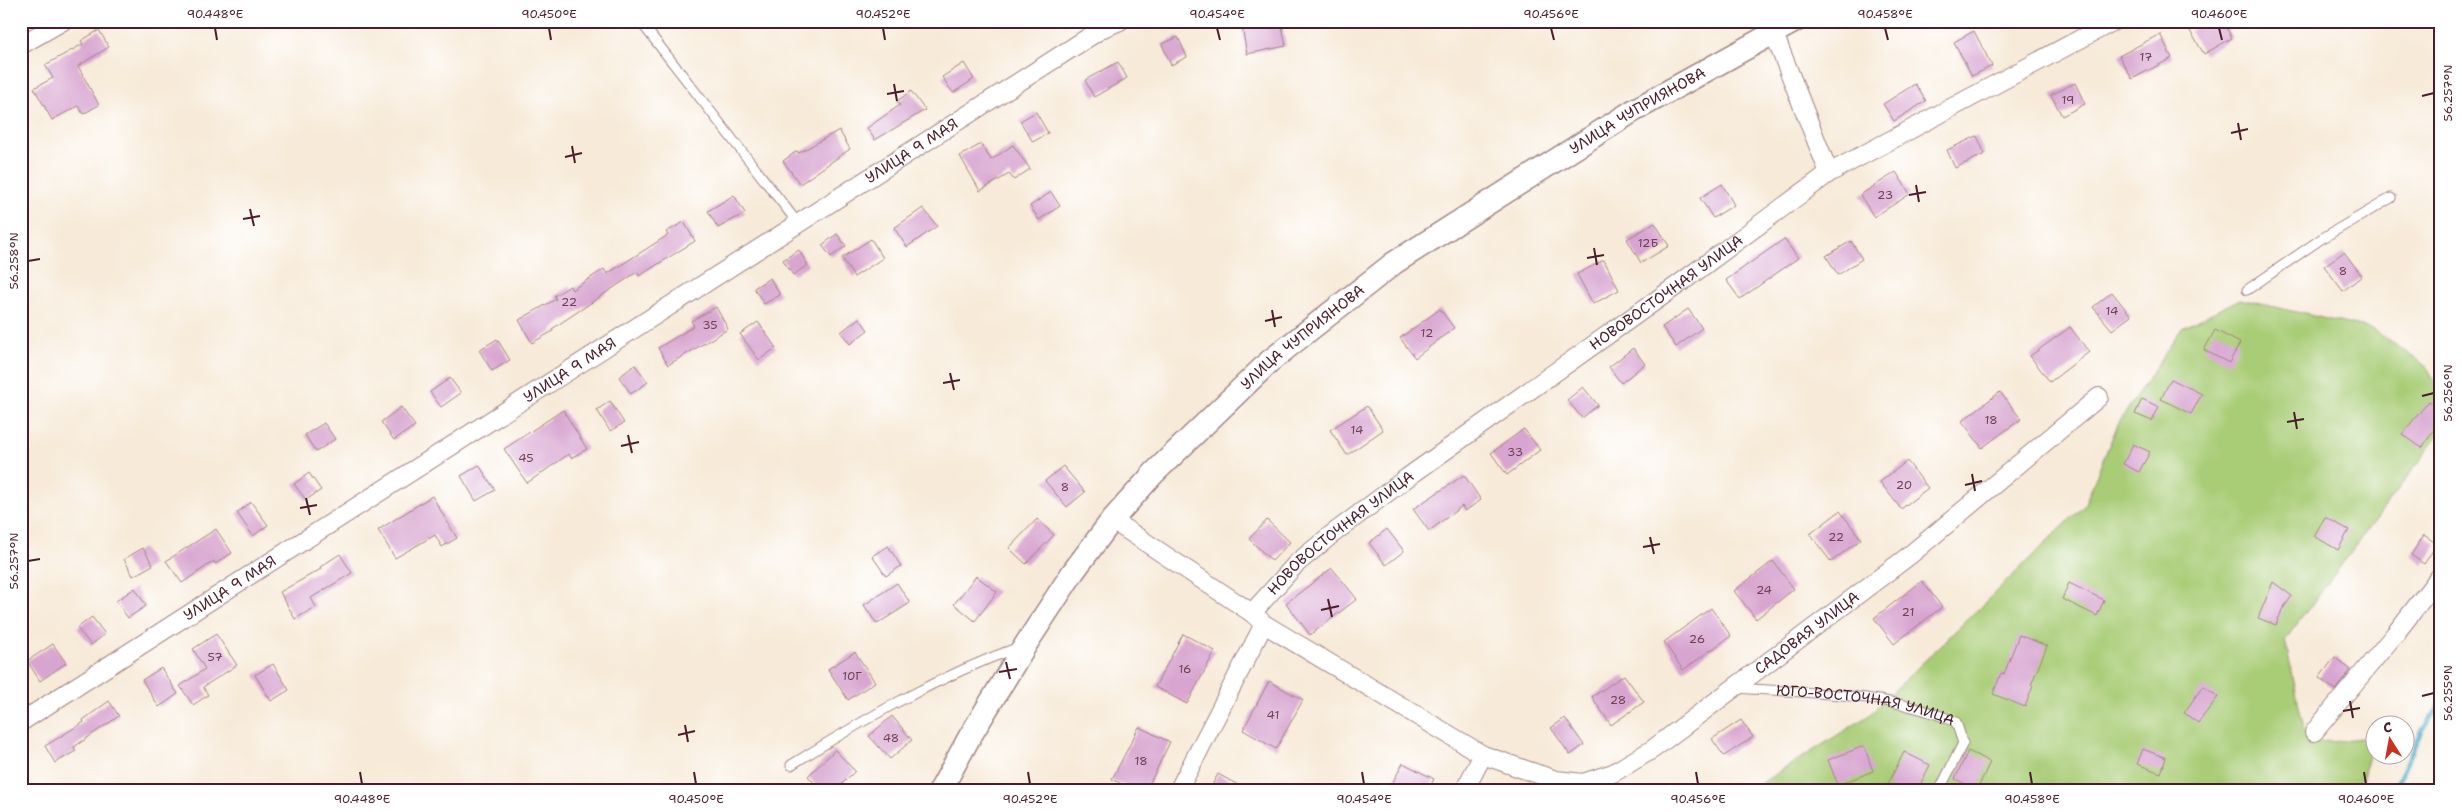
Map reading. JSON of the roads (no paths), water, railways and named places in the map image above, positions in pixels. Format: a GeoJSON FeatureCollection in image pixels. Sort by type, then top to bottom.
{"type":"FeatureCollection","features":[{"type":"Feature","properties":{"kind":"street"},"geometry":{"type":"LineString","coordinates":[[21,45],[64,21]]}},
{"type":"Feature","properties":{"kind":"street","name":"УЛИЦА ЧУПРИЯНОВА"},"geometry":{"type":"LineString","coordinates":[[940,791],[969,738],[1026,644],[1073,572],[1112,520],[1154,473],[1270,361],[1394,263],[1632,111],[1771,27],[1795,21]]}},
{"type":"Feature","properties":{"kind":"street","name":"НОВОВОСТОЧНАЯ УЛИЦА"},"geometry":{"type":"LineString","coordinates":[[1178,791],[1258,619],[1296,564],[1331,535],[1408,477],[1679,284],[1829,173],[2114,21]]}},
{"type":"Feature","properties":{"kind":"street","name":"УЛИЦА 9 МАЯ"},"geometry":{"type":"LineString","coordinates":[[21,722],[797,222],[1116,22]]}},
{"type":"Feature","properties":{"kind":"street"},"geometry":{"type":"LineString","coordinates":[[1771,27],[1829,173]]}},
{"type":"Feature","properties":{"kind":"street","name":"САДОВАЯ УЛИЦА"},"geometry":{"type":"LineString","coordinates":[[1112,520],[1258,619],[1482,755],[1556,780],[1583,783],[1613,773],[1653,749],[1731,688],[1910,555],[2098,397]]}},
{"type":"Feature","properties":{"kind":"street"},"geometry":{"type":"LineString","coordinates":[[2314,732],[2441,575]]}},
{"type":"Feature","properties":{"kind":"street"},"geometry":{"type":"LineString","coordinates":[[1464,791],[1482,755]]}},
{"type":"Feature","properties":{"kind":"lane"},"geometry":{"type":"LineString","coordinates":[[640,21],[797,222]]}},
{"type":"Feature","properties":{"kind":"lane"},"geometry":{"type":"LineString","coordinates":[[2247,290],[2322,239],[2391,198]]}},
{"type":"Feature","properties":{"kind":"lane"},"geometry":{"type":"LineString","coordinates":[[791,765],[884,708],[983,660],[1026,644]]}},
{"type":"Feature","properties":{"kind":"lane","name":"ЮГО-ВОСТОЧНАЯ УЛИЦА"},"geometry":{"type":"LineString","coordinates":[[1731,688],[1853,696],[1926,709],[1956,722],[1963,743],[1939,791]]}},
{"type":"Feature","properties":{"kind":"waterway"},"geometry":{"type":"LineString","coordinates":[[2393,791],[2422,731],[2441,702]]}}]}
